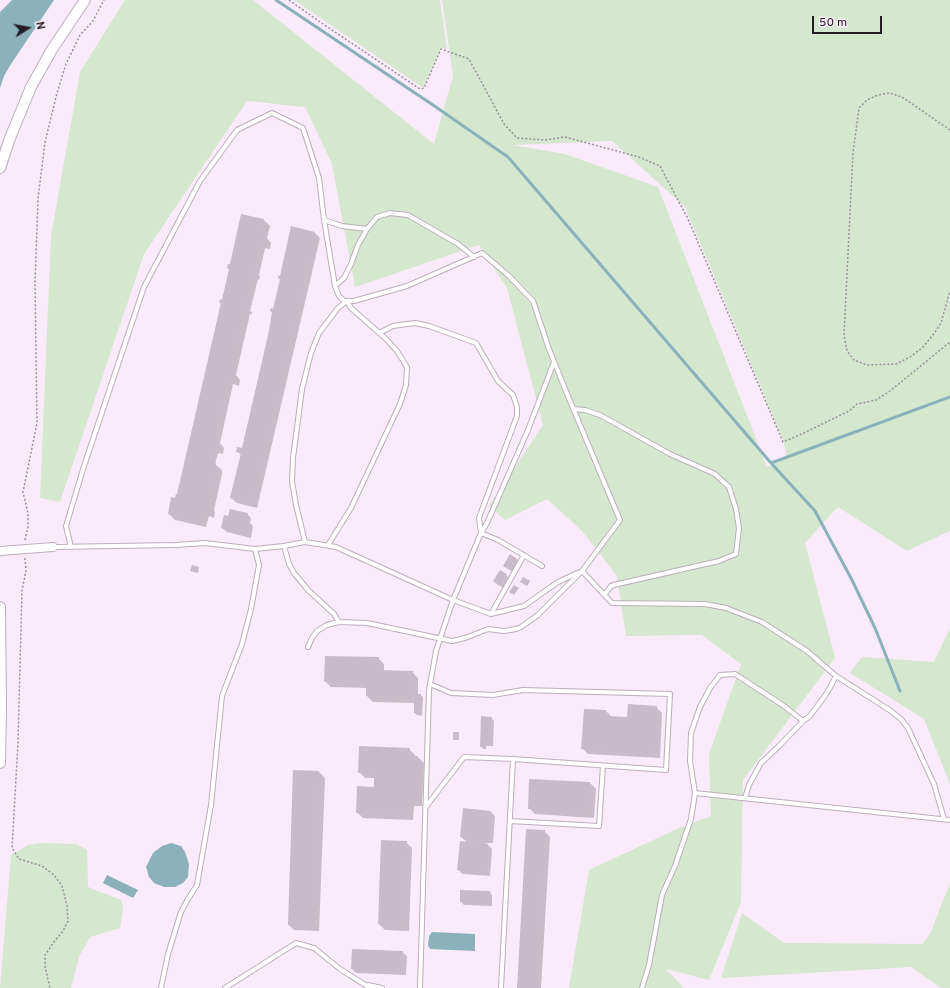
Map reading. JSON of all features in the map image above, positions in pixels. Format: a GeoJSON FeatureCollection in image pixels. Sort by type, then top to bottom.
{"type":"FeatureCollection","features":[{"type":"Feature","properties":{"kind":"street"},"geometry":{"type":"LineString","coordinates":[[0,168],[10,138],[31,87],[51,51],[78,8],[85,0]]}},
{"type":"Feature","properties":{"kind":"street"},"geometry":{"type":"LineString","coordinates":[[0,551],[53,547]]}},
{"type":"Feature","properties":{"kind":"street"},"geometry":{"type":"LineString","coordinates":[[0,607],[0,763]]}},
{"type":"Feature","properties":{"kind":"lane"},"geometry":{"type":"LineString","coordinates":[[71,546],[66,526],[84,466],[144,286],[200,181],[238,130],[272,113],[303,128],[319,178],[324,220],[335,286],[339,296],[344,301],[354,301],[407,286],[482,254],[509,276],[533,301],[573,409],[620,520],[582,571],[541,613],[521,627],[504,631],[488,630],[457,640],[445,640],[367,623],[339,622],[327,625],[317,631],[308,647]]}},
{"type":"Feature","properties":{"kind":"lane"},"geometry":{"type":"LineString","coordinates":[[335,286],[344,278],[358,245],[367,230],[377,217],[390,213],[408,215],[458,244],[474,257]]}},
{"type":"Feature","properties":{"kind":"lane"},"geometry":{"type":"LineString","coordinates":[[324,220],[342,226],[367,230]]}},
{"type":"Feature","properties":{"kind":"lane"},"geometry":{"type":"LineString","coordinates":[[328,545],[351,508],[400,404],[406,385],[407,367],[396,350],[351,308],[347,301]]}},
{"type":"Feature","properties":{"kind":"lane"},"geometry":{"type":"LineString","coordinates":[[305,542],[292,481],[293,458],[302,389],[311,353],[319,333],[338,308],[347,301]]}},
{"type":"Feature","properties":{"kind":"lane"},"geometry":{"type":"LineString","coordinates":[[379,333],[393,326],[415,323],[429,326],[476,343],[498,381],[513,395],[517,407],[517,416],[479,518],[481,533]]}},
{"type":"Feature","properties":{"kind":"lane"},"geometry":{"type":"LineString","coordinates":[[420,988],[430,684],[440,638],[453,600],[481,533],[487,523],[528,430],[554,361]]}},
{"type":"Feature","properties":{"kind":"lane"},"geometry":{"type":"LineString","coordinates":[[573,409],[585,410],[600,414],[670,454],[715,474],[729,487],[736,509],[739,528],[736,554],[719,561],[611,586],[605,594]]}},
{"type":"Feature","properties":{"kind":"lane"},"geometry":{"type":"LineString","coordinates":[[481,533],[498,540],[542,566]]}},
{"type":"Feature","properties":{"kind":"lane"},"geometry":{"type":"LineString","coordinates":[[53,547],[176,545],[205,543],[255,548],[284,546],[305,542],[328,545],[336,547],[453,600],[491,614],[524,606],[558,582],[582,571]]}},
{"type":"Feature","properties":{"kind":"lane"},"geometry":{"type":"LineString","coordinates":[[284,546],[289,564],[294,573],[308,590],[334,614],[339,622]]}},
{"type":"Feature","properties":{"kind":"lane"},"geometry":{"type":"LineString","coordinates":[[161,988],[168,954],[181,912],[197,885],[211,805],[222,696],[242,644],[250,609],[259,565],[255,548]]}},
{"type":"Feature","properties":{"kind":"lane"},"geometry":{"type":"LineString","coordinates":[[491,614],[524,555]]}},
{"type":"Feature","properties":{"kind":"lane"},"geometry":{"type":"LineString","coordinates":[[582,571],[612,603],[705,604],[726,608],[762,622],[807,651],[836,676],[901,719],[908,728],[934,784],[944,820]]}},
{"type":"Feature","properties":{"kind":"lane"},"geometry":{"type":"LineString","coordinates":[[642,988],[649,966],[662,895],[675,866],[691,819],[695,793],[690,761],[691,733],[700,707],[710,688],[720,675],[734,674],[803,720]]}},
{"type":"Feature","properties":{"kind":"lane"},"geometry":{"type":"LineString","coordinates":[[745,798],[749,785],[761,763],[803,720],[810,716],[821,703],[836,676]]}},
{"type":"Feature","properties":{"kind":"lane"},"geometry":{"type":"LineString","coordinates":[[425,808],[464,757],[666,770],[670,694],[523,690],[493,695],[451,692],[430,684]]}},
{"type":"Feature","properties":{"kind":"lane"},"geometry":{"type":"LineString","coordinates":[[501,988],[513,759]]}},
{"type":"Feature","properties":{"kind":"lane"},"geometry":{"type":"LineString","coordinates":[[510,821],[599,826],[603,766]]}},
{"type":"Feature","properties":{"kind":"lane"},"geometry":{"type":"LineString","coordinates":[[695,793],[950,820]]}},
{"type":"Feature","properties":{"kind":"lane"},"geometry":{"type":"LineString","coordinates":[[226,988],[296,943],[314,948],[340,969],[370,988]]}},
{"type":"Feature","properties":{"kind":"lane"},"geometry":{"type":"LineString","coordinates":[[361,983],[382,988]]}},
{"type":"Feature","properties":{"kind":"path"},"geometry":{"type":"LineString","coordinates":[[24,544],[28,527],[28,513],[23,492],[37,423],[35,283],[38,199],[45,142],[56,93],[66,64],[80,35],[93,21],[104,0]]}},
{"type":"Feature","properties":{"kind":"path"},"geometry":{"type":"LineString","coordinates":[[289,0],[420,89],[424,88],[441,49],[469,59],[504,124],[517,138],[545,140],[565,137],[639,157],[660,166],[688,219],[782,442],[849,411],[857,404],[876,400],[890,391],[950,342]]}},
{"type":"Feature","properties":{"kind":"path"},"geometry":{"type":"LineString","coordinates":[[950,130],[902,97],[889,93],[878,95],[867,100],[859,108],[853,153],[844,335],[847,351],[854,360],[867,365],[896,364],[910,356],[922,348],[933,335],[941,322],[950,291]]}},
{"type":"Feature","properties":{"kind":"path"},"geometry":{"type":"LineString","coordinates":[[24,557],[26,571],[22,590],[19,721],[12,848],[19,859],[42,866],[54,875],[62,886],[67,906],[68,921],[63,931],[45,955],[45,966],[50,988]]}},
{"type":"Feature","properties":{"kind":"green space"},"geometry":{"type":"Polygon","coordinates":[[[125,0],[253,0],[434,144],[453,76],[442,0],[950,0],[950,531],[907,551],[838,507],[805,543],[835,658],[743,780],[741,902],[709,980],[666,969],[684,988],[569,988],[589,870],[677,829],[711,816],[709,754],[741,664],[702,635],[626,636],[617,576],[582,531],[547,499],[505,520],[489,506],[543,425],[507,288],[479,245],[355,287],[332,164],[305,107],[247,101],[144,254],[60,502],[40,498],[51,236],[80,72],[125,0]],[[612,141],[513,145],[565,154],[658,187],[767,467],[787,458],[783,440],[685,207],[612,141]]]}},
{"type":"Feature","properties":{"kind":"green space"},"geometry":{"type":"Polygon","coordinates":[[[294,0],[440,0],[447,49],[441,48],[423,88],[294,0]]]}},
{"type":"Feature","properties":{"kind":"green space"},"geometry":{"type":"Polygon","coordinates":[[[950,628],[950,784],[924,719],[850,673],[862,657],[934,662],[950,628]]]}},
{"type":"Feature","properties":{"kind":"green space"},"geometry":{"type":"Polygon","coordinates":[[[41,843],[76,844],[87,850],[88,887],[121,900],[123,909],[120,928],[90,937],[79,957],[71,988],[0,988],[11,855],[28,845],[41,843]]]}},
{"type":"Feature","properties":{"kind":"green space"},"geometry":{"type":"Polygon","coordinates":[[[950,883],[950,988],[941,988],[911,967],[721,978],[742,913],[784,943],[922,944],[930,934],[950,883]]]}},
{"type":"Feature","properties":{"kind":"water"},"geometry":{"type":"Polygon","coordinates":[[[12,0],[54,0],[11,64],[4,76],[0,88],[0,12],[12,0]]]}},
{"type":"Feature","properties":{"kind":"water"},"geometry":{"type":"Polygon","coordinates":[[[171,843],[181,846],[185,852],[189,864],[188,877],[183,883],[175,887],[164,887],[154,883],[149,877],[146,867],[153,853],[162,846],[171,843]]]}},
{"type":"Feature","properties":{"kind":"water"},"geometry":{"type":"Polygon","coordinates":[[[107,875],[138,890],[133,898],[103,883],[107,875]]]}},
{"type":"Feature","properties":{"kind":"water"},"geometry":{"type":"Polygon","coordinates":[[[432,932],[475,934],[475,951],[430,949],[428,945],[429,936],[432,932]]]}},
{"type":"Feature","properties":{"kind":"building"},"geometry":{"type":"Polygon","coordinates":[[[241,214],[264,219],[261,235],[266,236],[264,243],[259,242],[253,270],[255,270],[254,274],[252,274],[245,305],[247,305],[246,309],[244,309],[229,372],[235,373],[233,380],[228,379],[214,440],[219,441],[217,448],[212,447],[209,462],[216,463],[216,467],[208,505],[210,505],[208,512],[203,511],[200,522],[168,514],[171,497],[175,498],[177,494],[221,303],[219,303],[220,299],[222,300],[229,269],[227,268],[228,264],[230,264],[241,214]]]}},
{"type":"Feature","properties":{"kind":"building"},"geometry":{"type":"Polygon","coordinates":[[[291,226],[315,232],[252,503],[230,498],[241,453],[236,452],[237,447],[242,448],[269,331],[272,312],[270,311],[271,308],[273,309],[280,279],[278,278],[278,275],[280,276],[291,226]]]}},
{"type":"Feature","properties":{"kind":"building"},"geometry":{"type":"Polygon","coordinates":[[[230,509],[248,513],[246,519],[249,521],[246,534],[221,528],[224,515],[228,516],[230,509]]]}},
{"type":"Feature","properties":{"kind":"building"},"geometry":{"type":"Polygon","coordinates":[[[510,554],[517,559],[510,570],[503,566],[510,554]]]}},
{"type":"Feature","properties":{"kind":"building"},"geometry":{"type":"Polygon","coordinates":[[[192,565],[199,567],[198,573],[190,571],[192,565]]]}},
{"type":"Feature","properties":{"kind":"building"},"geometry":{"type":"Polygon","coordinates":[[[500,570],[507,574],[500,586],[493,581],[500,570]]]}},
{"type":"Feature","properties":{"kind":"building"},"geometry":{"type":"Polygon","coordinates":[[[523,577],[530,581],[527,586],[520,582],[523,577]]]}},
{"type":"Feature","properties":{"kind":"building"},"geometry":{"type":"Polygon","coordinates":[[[514,585],[519,588],[514,595],[509,592],[514,585]]]}},
{"type":"Feature","properties":{"kind":"building"},"geometry":{"type":"Polygon","coordinates":[[[325,656],[379,657],[379,670],[413,671],[412,698],[366,696],[366,683],[324,682],[325,656]]]}},
{"type":"Feature","properties":{"kind":"building"},"geometry":{"type":"Polygon","coordinates":[[[414,694],[421,694],[420,713],[414,713],[414,694]]]}},
{"type":"Feature","properties":{"kind":"building"},"geometry":{"type":"Polygon","coordinates":[[[628,704],[657,706],[654,753],[581,749],[584,709],[606,710],[606,716],[627,717],[628,704]]]}},
{"type":"Feature","properties":{"kind":"building"},"geometry":{"type":"Polygon","coordinates":[[[481,716],[492,717],[491,744],[484,744],[484,746],[480,747],[481,716]]]}},
{"type":"Feature","properties":{"kind":"building"},"geometry":{"type":"Polygon","coordinates":[[[453,732],[459,732],[459,740],[453,740],[453,732]]]}},
{"type":"Feature","properties":{"kind":"building"},"geometry":{"type":"Polygon","coordinates":[[[359,746],[410,748],[409,756],[418,756],[417,801],[408,800],[407,814],[356,813],[357,786],[374,787],[374,773],[358,773],[359,746]]]}},
{"type":"Feature","properties":{"kind":"building"},"geometry":{"type":"Polygon","coordinates":[[[293,770],[319,771],[314,926],[288,925],[293,770]]]}},
{"type":"Feature","properties":{"kind":"building"},"geometry":{"type":"Polygon","coordinates":[[[529,779],[590,782],[588,813],[528,809],[529,779]]]}},
{"type":"Feature","properties":{"kind":"building"},"geometry":{"type":"Polygon","coordinates":[[[463,808],[491,811],[489,840],[460,837],[463,808]]]}},
{"type":"Feature","properties":{"kind":"building"},"geometry":{"type":"Polygon","coordinates":[[[526,829],[545,830],[535,988],[517,988],[526,829]]]}},
{"type":"Feature","properties":{"kind":"building"},"geometry":{"type":"Polygon","coordinates":[[[381,840],[407,841],[404,925],[378,924],[381,840]]]}},
{"type":"Feature","properties":{"kind":"building"},"geometry":{"type":"Polygon","coordinates":[[[460,841],[488,844],[486,873],[457,870],[460,841]]]}},
{"type":"Feature","properties":{"kind":"building"},"geometry":{"type":"Polygon","coordinates":[[[460,890],[490,891],[490,904],[460,902],[460,890]]]}},
{"type":"Feature","properties":{"kind":"building"},"geometry":{"type":"Polygon","coordinates":[[[352,949],[403,951],[402,971],[351,969],[352,949]]]}},
{"type":"Feature","properties":{"kind":"waterway"},"geometry":{"type":"LineString","coordinates":[[276,0],[508,157],[771,463],[950,397]]}},
{"type":"Feature","properties":{"kind":"waterway"},"geometry":{"type":"LineString","coordinates":[[771,463],[815,511],[852,580],[875,628],[900,691]]}}]}
